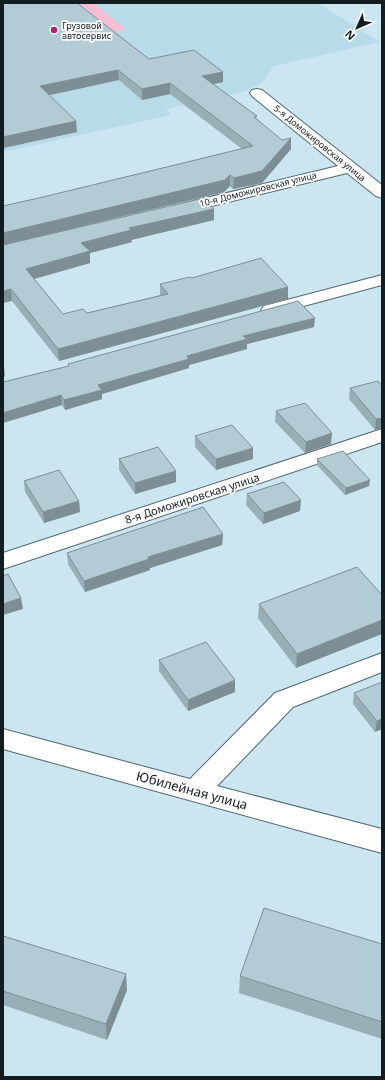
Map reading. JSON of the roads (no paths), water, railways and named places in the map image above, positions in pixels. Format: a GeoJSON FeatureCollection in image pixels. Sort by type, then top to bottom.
{"type":"FeatureCollection","features":[{"type":"Feature","properties":{"kind":"street","name":"5-я Доможировская улица"},"geometry":{"type":"LineString","coordinates":[[257,93],[382,193]]}},
{"type":"Feature","properties":{"kind":"street","name":"10-я Доможировская улица"},"geometry":{"type":"LineString","coordinates":[[165,212],[351,167]]}},
{"type":"Feature","properties":{"kind":"street"},"geometry":{"type":"LineString","coordinates":[[253,315],[382,280]]}},
{"type":"Feature","properties":{"kind":"street","name":"8-я Доможировская улица"},"geometry":{"type":"LineString","coordinates":[[3,561],[382,436]]}},
{"type":"Feature","properties":{"kind":"street"},"geometry":{"type":"LineString","coordinates":[[195,791],[284,700],[382,662]]}},
{"type":"Feature","properties":{"kind":"street","name":"Юбилейная улица"},"geometry":{"type":"LineString","coordinates":[[3,739],[382,841]]}},
{"type":"Feature","properties":{"kind":"place","name":"Грузовой автосервис"},"geometry":{"type":"Point","coordinates":[54,30]}}]}
